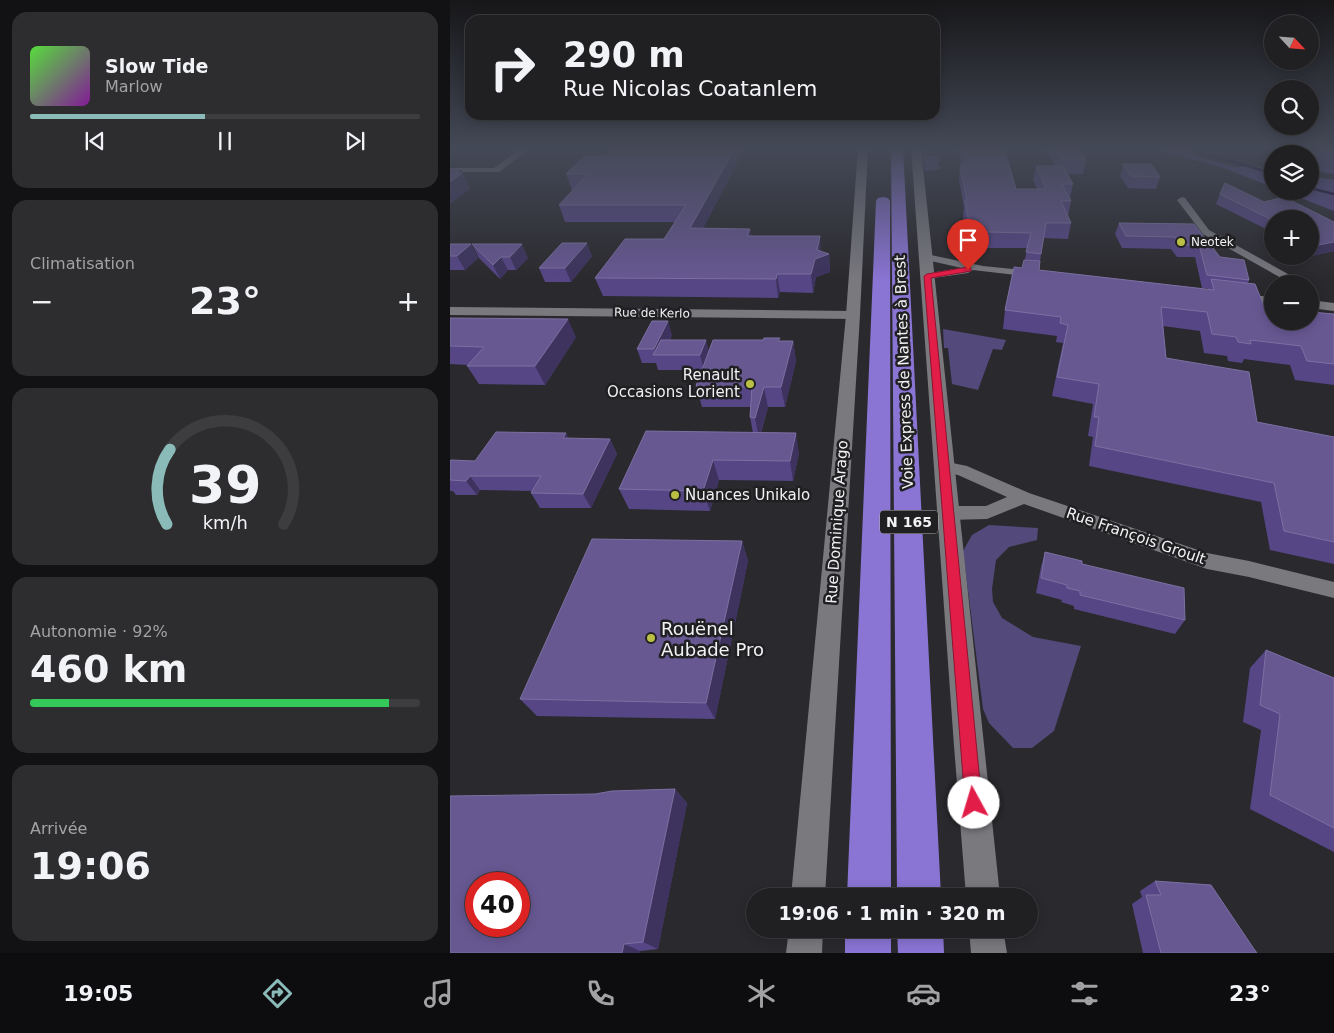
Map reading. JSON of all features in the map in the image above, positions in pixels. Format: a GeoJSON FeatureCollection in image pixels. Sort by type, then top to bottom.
{"type":"FeatureCollection","features":[{"type":"Feature","properties":{"kind":"highway","name":"Voie Express de Nantes à Brest"},"geometry":{"type":"LineString","coordinates":[[869,888],[881,192]]}},
{"type":"Feature","properties":{"kind":"highway","name":"Voie Express de Nantes à Brest"},"geometry":{"type":"LineString","coordinates":[[898,192],[920,888]]}},
{"type":"Feature","properties":{"kind":"highway"},"geometry":{"type":"LineString","coordinates":[[868,938],[868,953]]}},
{"type":"Feature","properties":{"kind":"highway"},"geometry":{"type":"LineString","coordinates":[[920,938],[921,953]]}},
{"type":"Feature","properties":{"kind":"street","name":"Rue Dominique Arago"},"geometry":{"type":"LineString","coordinates":[[809,888],[854,315],[861,192]]}},
{"type":"Feature","properties":{"kind":"street"},"geometry":{"type":"LineString","coordinates":[[920,192],[947,514],[982,888]]}},
{"type":"Feature","properties":{"kind":"street"},"geometry":{"type":"LineString","coordinates":[[1182,200],[1206,232],[1284,275]]}},
{"type":"Feature","properties":{"kind":"street"},"geometry":{"type":"LineString","coordinates":[[927,266],[953,271],[983,269]]}},
{"type":"Feature","properties":{"kind":"street"},"geometry":{"type":"LineString","coordinates":[[927,266],[983,269],[1049,276]]}},
{"type":"Feature","properties":{"kind":"street"},"geometry":{"type":"LineString","coordinates":[[1224,295],[1264,299]]}},
{"type":"Feature","properties":{"kind":"street"},"geometry":{"type":"LineString","coordinates":[[1319,305],[1334,307]]}},
{"type":"Feature","properties":{"kind":"street","name":"Rue de Kerlo"},"geometry":{"type":"LineString","coordinates":[[450,311],[854,315]]}},
{"type":"Feature","properties":{"kind":"street","name":"Rue François Groult"},"geometry":{"type":"LineString","coordinates":[[943,467],[961,470],[1023,497],[1207,561],[1249,569],[1334,590]]}},
{"type":"Feature","properties":{"kind":"street"},"geometry":{"type":"LineString","coordinates":[[947,514],[987,512],[1023,497]]}},
{"type":"Feature","properties":{"kind":"street"},"geometry":{"type":"LineString","coordinates":[[804,953],[805,938]]}},
{"type":"Feature","properties":{"kind":"street"},"geometry":{"type":"LineString","coordinates":[[987,938],[989,953]]}},
{"type":"Feature","properties":{"kind":"shaded area"},"geometry":{"type":"Polygon","coordinates":[[[1319,192],[1334,192],[1334,211],[1306,200],[1319,200],[1319,192]]]}},
{"type":"Feature","properties":{"kind":"shaded area"},"geometry":{"type":"Polygon","coordinates":[[[943,329],[1006,340],[1002,350],[993,349],[978,390],[952,384],[948,348],[944,348],[943,329]]]}},
{"type":"Feature","properties":{"kind":"shaded area"},"geometry":{"type":"Polygon","coordinates":[[[989,525],[1038,528],[1037,540],[1009,547],[996,560],[992,589],[993,602],[1002,618],[1033,637],[1081,646],[1054,731],[1032,748],[1013,748],[989,723],[983,709],[963,551],[972,535],[989,525]]]}},
{"type":"Feature","properties":{"kind":"building"},"geometry":{"type":"Polygon","coordinates":[[[571,192],[710,192],[690,228],[750,229],[747,236],[820,236],[817,250],[829,254],[815,259],[811,274],[777,274],[776,279],[595,278],[625,239],[664,239],[686,205],[559,205],[571,192]]]}},
{"type":"Feature","properties":{"kind":"building"},"geometry":{"type":"Polygon","coordinates":[[[965,192],[1066,192],[1071,201],[1061,201],[1071,223],[1046,223],[1041,254],[1026,252],[1031,233],[985,232],[983,223],[969,223],[965,201],[967,201],[965,192]]]}},
{"type":"Feature","properties":{"kind":"building"},"geometry":{"type":"Polygon","coordinates":[[[1221,192],[1244,192],[1264,202],[1290,200],[1310,210],[1264,210],[1264,216],[1220,194],[1221,192]]]}},
{"type":"Feature","properties":{"kind":"building"},"geometry":{"type":"Polygon","coordinates":[[[1319,214],[1334,222],[1334,242],[1319,245],[1319,214]]]}},
{"type":"Feature","properties":{"kind":"building"},"geometry":{"type":"Polygon","coordinates":[[[1119,223],[1194,224],[1220,257],[1244,260],[1249,280],[1207,275],[1199,245],[1181,245],[1175,237],[1126,236],[1119,223]]]}},
{"type":"Feature","properties":{"kind":"building"},"geometry":{"type":"Polygon","coordinates":[[[562,243],[587,243],[565,268],[539,268],[562,243]]]}},
{"type":"Feature","properties":{"kind":"building"},"geometry":{"type":"Polygon","coordinates":[[[450,244],[471,244],[457,256],[450,256],[450,244]]]}},
{"type":"Feature","properties":{"kind":"building"},"geometry":{"type":"Polygon","coordinates":[[[472,244],[522,244],[510,257],[501,257],[493,265],[472,244]]]}},
{"type":"Feature","properties":{"kind":"building"},"geometry":{"type":"Polygon","coordinates":[[[1024,260],[1040,261],[1039,270],[1214,290],[1211,279],[1255,284],[1264,306],[1264,330],[1319,330],[1319,313],[1334,314],[1334,364],[1307,361],[1301,346],[1250,340],[1251,344],[1238,342],[1236,337],[1212,334],[1207,312],[1161,307],[1166,358],[1249,372],[1257,422],[1334,437],[1334,542],[1284,531],[1274,483],[1095,446],[1099,417],[1094,417],[1099,384],[1057,377],[1068,325],[1060,323],[1061,317],[1005,310],[1014,267],[1022,268],[1024,260]]]}},
{"type":"Feature","properties":{"kind":"building"},"geometry":{"type":"Polygon","coordinates":[[[450,318],[568,319],[535,366],[467,366],[484,347],[450,346],[450,318]]]}},
{"type":"Feature","properties":{"kind":"building"},"geometry":{"type":"Polygon","coordinates":[[[652,321],[668,321],[654,349],[637,349],[652,321]]]}},
{"type":"Feature","properties":{"kind":"building"},"geometry":{"type":"Polygon","coordinates":[[[764,338],[780,338],[778,341],[793,341],[781,387],[764,387],[755,418],[750,417],[752,387],[696,386],[713,340],[763,340],[764,338]]]}},
{"type":"Feature","properties":{"kind":"building"},"geometry":{"type":"Polygon","coordinates":[[[661,340],[706,340],[700,355],[653,355],[661,340]]]}},
{"type":"Feature","properties":{"kind":"building"},"geometry":{"type":"Polygon","coordinates":[[[646,431],[796,433],[790,461],[713,460],[703,491],[619,489],[646,431]]]}},
{"type":"Feature","properties":{"kind":"building"},"geometry":{"type":"Polygon","coordinates":[[[496,432],[566,433],[563,438],[610,439],[583,494],[531,493],[541,476],[470,476],[466,481],[450,480],[450,461],[475,461],[496,432]]]}},
{"type":"Feature","properties":{"kind":"building","name":"Rouënel Aubade Pro"},"geometry":{"type":"Polygon","coordinates":[[[592,539],[742,541],[706,703],[520,699],[592,539]]]}},
{"type":"Feature","properties":{"kind":"building"},"geometry":{"type":"Polygon","coordinates":[[[1045,552],[1082,561],[1082,564],[1184,588],[1185,620],[1080,595],[1080,591],[1067,588],[1067,585],[1041,578],[1045,552]]]}},
{"type":"Feature","properties":{"kind":"building"},"geometry":{"type":"Polygon","coordinates":[[[1266,650],[1334,678],[1334,828],[1270,795],[1280,714],[1260,705],[1266,650]]]}},
{"type":"Feature","properties":{"kind":"building"},"geometry":{"type":"Polygon","coordinates":[[[675,789],[643,942],[624,944],[622,953],[450,953],[450,796],[595,794],[612,791],[675,789]]]}},
{"type":"Feature","properties":{"kind":"building"},"geometry":{"type":"Polygon","coordinates":[[[1155,881],[1211,885],[1257,953],[1161,953],[1146,895],[1161,895],[1155,881]]]}},
{"type":"Feature","properties":{"kind":"waterway"},"geometry":{"type":"LineString","coordinates":[[1328,192],[1334,194]]}},
{"type":"Feature","properties":{"kind":"place","name":"Neotek"},"geometry":{"type":"Point","coordinates":[1181,242]}},
{"type":"Feature","properties":{"kind":"place","name":"Renault Occasions Lorient"},"geometry":{"type":"Point","coordinates":[750,384]}},
{"type":"Feature","properties":{"kind":"place","name":"Nuances Unikalo"},"geometry":{"type":"Point","coordinates":[675,495]}},
{"type":"Feature","properties":{"kind":"place","name":"Rouënel Aubade Pro"},"geometry":{"type":"Point","coordinates":[651,638]}},
{"type":"Feature","properties":{"kind":"route"},"geometry":{"type":"LineString","coordinates":[[968,270],[927,276],[974,803]]}}]}
